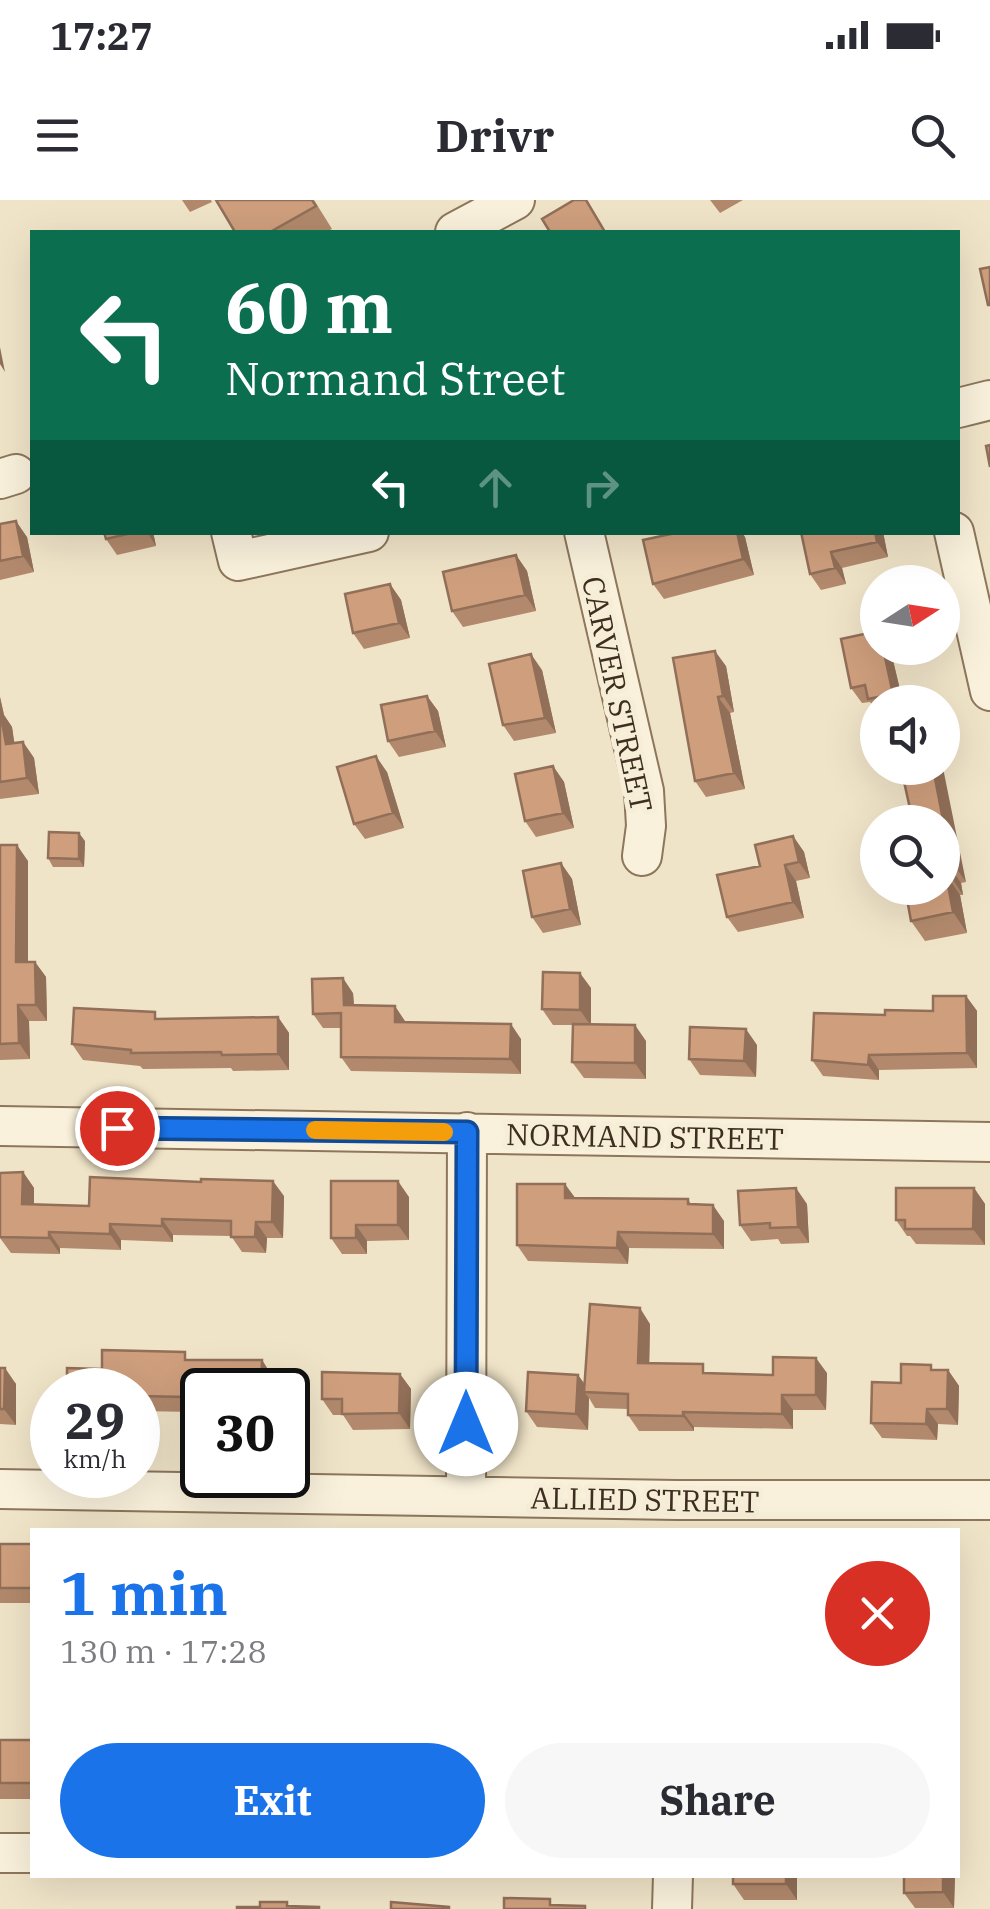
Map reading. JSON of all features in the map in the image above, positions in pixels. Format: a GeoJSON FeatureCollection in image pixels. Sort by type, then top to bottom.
{"type":"FeatureCollection","features":[{"type":"Feature","properties":{"kind":"street"},"geometry":{"type":"LineString","coordinates":[[460,230],[515,200]]}},
{"type":"Feature","properties":{"kind":"street"},"geometry":{"type":"LineString","coordinates":[[960,408],[990,400]]}},
{"type":"Feature","properties":{"kind":"street"},"geometry":{"type":"LineString","coordinates":[[234,547],[342,535]]}},
{"type":"Feature","properties":{"kind":"street","name":"CARVER STREET"},"geometry":{"type":"LineString","coordinates":[[585,535],[644,791],[646,826],[642,856]]}},
{"type":"Feature","properties":{"kind":"street"},"geometry":{"type":"LineString","coordinates":[[955,535],[990,692]]}},
{"type":"Feature","properties":{"kind":"street","name":"NORMAND STREET"},"geometry":{"type":"LineString","coordinates":[[0,1126],[990,1142]]}},
{"type":"Feature","properties":{"kind":"street"},"geometry":{"type":"LineString","coordinates":[[466,1496],[467,1132]]}},
{"type":"Feature","properties":{"kind":"street","name":"ALLIED STREET"},"geometry":{"type":"LineString","coordinates":[[0,1489],[466,1496],[677,1515],[990,1500]]}},
{"type":"Feature","properties":{"kind":"street"},"geometry":{"type":"LineString","coordinates":[[0,1852],[30,1853]]}},
{"type":"Feature","properties":{"kind":"street"},"geometry":{"type":"LineString","coordinates":[[672,1878],[672,1909]]}},
{"type":"Feature","properties":{"kind":"building"},"geometry":{"type":"Polygon","coordinates":[[[216,200],[312,200],[316,206],[274,230],[234,230],[216,200]]]}},
{"type":"Feature","properties":{"kind":"building"},"geometry":{"type":"Polygon","coordinates":[[[574,200],[586,200],[604,230],[549,230],[542,219],[574,200]]]}},
{"type":"Feature","properties":{"kind":"building"},"geometry":{"type":"Polygon","coordinates":[[[990,267],[990,305],[988,305],[980,269],[990,267]]]}},
{"type":"Feature","properties":{"kind":"building"},"geometry":{"type":"Polygon","coordinates":[[[16,521],[23,556],[0,561],[0,524],[16,521]]]}},
{"type":"Feature","properties":{"kind":"building"},"geometry":{"type":"Polygon","coordinates":[[[666,535],[738,535],[743,559],[653,584],[643,540],[666,535]]]}},
{"type":"Feature","properties":{"kind":"building"},"geometry":{"type":"Polygon","coordinates":[[[802,535],[876,535],[877,542],[831,552],[835,568],[810,574],[802,535]]]}},
{"type":"Feature","properties":{"kind":"building"},"geometry":{"type":"Polygon","coordinates":[[[516,555],[525,595],[452,611],[443,572],[516,555]]]}},
{"type":"Feature","properties":{"kind":"building"},"geometry":{"type":"Polygon","coordinates":[[[390,584],[399,623],[353,633],[345,594],[390,584]]]}},
{"type":"Feature","properties":{"kind":"building"},"geometry":{"type":"Polygon","coordinates":[[[860,635],[860,665],[887,665],[891,685],[851,688],[841,639],[860,635]]]}},
{"type":"Feature","properties":{"kind":"building"},"geometry":{"type":"Polygon","coordinates":[[[715,651],[723,696],[718,697],[734,773],[695,781],[673,658],[715,651]]]}},
{"type":"Feature","properties":{"kind":"building"},"geometry":{"type":"Polygon","coordinates":[[[531,654],[545,718],[503,725],[489,664],[531,654]]]}},
{"type":"Feature","properties":{"kind":"building"},"geometry":{"type":"Polygon","coordinates":[[[427,696],[435,731],[388,741],[381,705],[427,696]]]}},
{"type":"Feature","properties":{"kind":"building"},"geometry":{"type":"Polygon","coordinates":[[[0,711],[6,744],[23,742],[27,778],[0,782],[0,711]]]}},
{"type":"Feature","properties":{"kind":"building"},"geometry":{"type":"Polygon","coordinates":[[[376,756],[393,813],[354,824],[337,767],[376,756]]]}},
{"type":"Feature","properties":{"kind":"building"},"geometry":{"type":"Polygon","coordinates":[[[553,766],[563,813],[525,821],[515,774],[553,766]]]}},
{"type":"Feature","properties":{"kind":"building"},"geometry":{"type":"Polygon","coordinates":[[[905,785],[936,785],[940,805],[909,805],[905,785]]]}},
{"type":"Feature","properties":{"kind":"building"},"geometry":{"type":"Polygon","coordinates":[[[49,832],[79,833],[79,859],[48,858],[49,832]]]}},
{"type":"Feature","properties":{"kind":"building"},"geometry":{"type":"Polygon","coordinates":[[[793,836],[799,862],[785,865],[793,902],[727,917],[717,875],[760,866],[755,845],[793,836]]]}},
{"type":"Feature","properties":{"kind":"building"},"geometry":{"type":"Polygon","coordinates":[[[0,845],[17,845],[16,962],[35,962],[36,1005],[18,1005],[19,1043],[0,1044],[0,845]]]}},
{"type":"Feature","properties":{"kind":"building"},"geometry":{"type":"Polygon","coordinates":[[[561,863],[570,909],[532,917],[523,871],[561,863]]]}},
{"type":"Feature","properties":{"kind":"building"},"geometry":{"type":"Polygon","coordinates":[[[908,905],[952,905],[953,912],[911,921],[908,905]]]}},
{"type":"Feature","properties":{"kind":"building"},"geometry":{"type":"Polygon","coordinates":[[[543,972],[580,973],[580,1010],[542,1009],[543,972]]]}},
{"type":"Feature","properties":{"kind":"building"},"geometry":{"type":"Polygon","coordinates":[[[343,978],[344,1005],[395,1006],[395,1022],[511,1024],[510,1059],[341,1057],[341,1013],[313,1014],[312,979],[343,978]]]}},
{"type":"Feature","properties":{"kind":"building"},"geometry":{"type":"Polygon","coordinates":[[[933,996],[966,996],[967,1053],[869,1055],[868,1065],[812,1060],[814,1013],[885,1015],[885,1010],[933,1011],[933,996]]]}},
{"type":"Feature","properties":{"kind":"building"},"geometry":{"type":"Polygon","coordinates":[[[74,1008],[155,1012],[155,1019],[278,1017],[278,1054],[131,1053],[72,1044],[74,1008]]]}},
{"type":"Feature","properties":{"kind":"building"},"geometry":{"type":"Polygon","coordinates":[[[573,1024],[635,1025],[635,1063],[572,1062],[573,1024]]]}},
{"type":"Feature","properties":{"kind":"building"},"geometry":{"type":"Polygon","coordinates":[[[690,1027],[746,1029],[744,1061],[689,1059],[690,1027]]]}},
{"type":"Feature","properties":{"kind":"building"},"geometry":{"type":"Polygon","coordinates":[[[23,1172],[22,1204],[89,1206],[90,1177],[273,1181],[272,1222],[256,1222],[255,1237],[231,1237],[231,1221],[162,1219],[162,1226],[110,1224],[110,1234],[49,1232],[49,1238],[0,1237],[0,1173],[23,1172]]]}},
{"type":"Feature","properties":{"kind":"building"},"geometry":{"type":"Polygon","coordinates":[[[331,1181],[398,1181],[398,1225],[356,1225],[356,1238],[331,1238],[331,1181]]]}},
{"type":"Feature","properties":{"kind":"building"},"geometry":{"type":"Polygon","coordinates":[[[517,1184],[565,1184],[565,1198],[688,1199],[688,1204],[713,1205],[713,1234],[618,1232],[617,1248],[517,1245],[517,1184]]]}},
{"type":"Feature","properties":{"kind":"building"},"geometry":{"type":"Polygon","coordinates":[[[796,1188],[798,1227],[770,1228],[770,1223],[740,1225],[738,1191],[796,1188]]]}},
{"type":"Feature","properties":{"kind":"building"},"geometry":{"type":"Polygon","coordinates":[[[896,1188],[974,1188],[973,1229],[905,1229],[905,1220],[896,1220],[896,1188]]]}},
{"type":"Feature","properties":{"kind":"building"},"geometry":{"type":"Polygon","coordinates":[[[590,1304],[640,1308],[638,1363],[703,1364],[703,1373],[773,1375],[773,1357],[816,1358],[816,1395],[782,1395],[782,1414],[628,1415],[628,1394],[584,1392],[590,1304]]]}},
{"type":"Feature","properties":{"kind":"building"},"geometry":{"type":"Polygon","coordinates":[[[102,1350],[185,1352],[185,1360],[262,1360],[262,1368],[180,1368],[180,1397],[160,1396],[160,1368],[102,1368],[102,1350]]]}},
{"type":"Feature","properties":{"kind":"building"},"geometry":{"type":"Polygon","coordinates":[[[901,1364],[948,1370],[947,1409],[927,1409],[926,1424],[871,1423],[872,1382],[901,1383],[901,1364]]]}},
{"type":"Feature","properties":{"kind":"building"},"geometry":{"type":"Polygon","coordinates":[[[0,1368],[5,1368],[4,1409],[0,1409],[0,1368]]]}},
{"type":"Feature","properties":{"kind":"building"},"geometry":{"type":"Polygon","coordinates":[[[322,1372],[400,1374],[399,1413],[342,1414],[342,1399],[322,1399],[322,1372]]]}},
{"type":"Feature","properties":{"kind":"building"},"geometry":{"type":"Polygon","coordinates":[[[528,1372],[578,1375],[576,1414],[526,1411],[528,1372]]]}},
{"type":"Feature","properties":{"kind":"building"},"geometry":{"type":"Polygon","coordinates":[[[0,1544],[30,1544],[30,1588],[0,1588],[0,1544]]]}},
{"type":"Feature","properties":{"kind":"building"},"geometry":{"type":"Polygon","coordinates":[[[0,1740],[30,1740],[30,1783],[0,1783],[0,1740]]]}},
{"type":"Feature","properties":{"kind":"building"},"geometry":{"type":"Polygon","coordinates":[[[733,1878],[786,1878],[786,1884],[733,1884],[733,1878]]]}},
{"type":"Feature","properties":{"kind":"building"},"geometry":{"type":"Polygon","coordinates":[[[904,1878],[943,1878],[943,1892],[904,1893],[904,1878]]]}},
{"type":"Feature","properties":{"kind":"building"},"geometry":{"type":"Polygon","coordinates":[[[504,1898],[550,1899],[550,1905],[585,1909],[504,1909],[504,1898]]]}},
{"type":"Feature","properties":{"kind":"building"},"geometry":{"type":"Polygon","coordinates":[[[260,1902],[287,1902],[287,1906],[319,1909],[237,1909],[260,1907],[260,1902]]]}},
{"type":"Feature","properties":{"kind":"building"},"geometry":{"type":"Polygon","coordinates":[[[391,1902],[449,1907],[449,1909],[391,1909],[391,1902]]]}},
{"type":"Feature","properties":{"kind":"slow traffic"},"geometry":{"type":"LineString","coordinates":[[315,1130],[444,1132]]}},
{"type":"Feature","properties":{"kind":"route"},"geometry":{"type":"LineString","coordinates":[[117,1128],[467,1132],[466,1424]]}}]}
